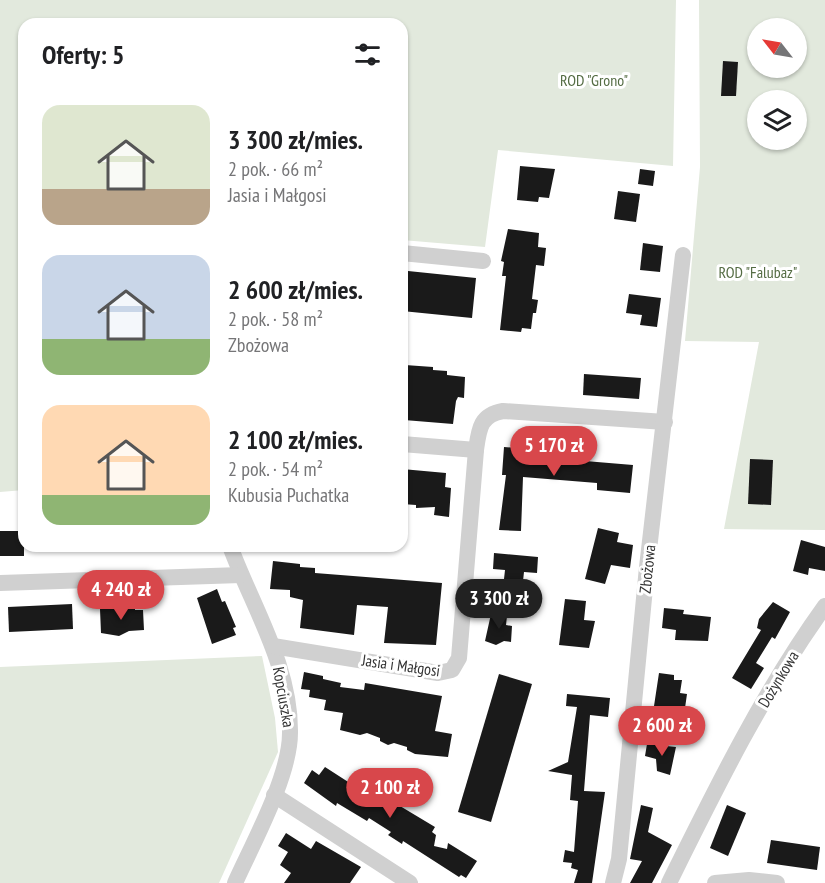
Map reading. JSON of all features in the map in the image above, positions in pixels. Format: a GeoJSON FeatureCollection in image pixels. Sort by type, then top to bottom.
{"type":"FeatureCollection","features":[{"type":"Feature","properties":{"kind":"street"},"geometry":{"type":"LineString","coordinates":[[408,254],[483,261]]}},
{"type":"Feature","properties":{"kind":"street","name":"Zbożowa"},"geometry":{"type":"LineString","coordinates":[[613,883],[619,859],[647,567],[683,255]]}},
{"type":"Feature","properties":{"kind":"street","name":"Jasia i Małgosi"},"geometry":{"type":"LineString","coordinates":[[273,646],[438,672],[452,670],[459,658],[476,450],[483,419],[490,413],[503,411],[665,422]]}},
{"type":"Feature","properties":{"kind":"street"},"geometry":{"type":"LineString","coordinates":[[408,444],[476,450]]}},
{"type":"Feature","properties":{"kind":"street","name":"Kopciuszka"},"geometry":{"type":"LineString","coordinates":[[232,552],[273,646],[285,692],[291,734],[283,772],[236,883]]}},
{"type":"Feature","properties":{"kind":"street"},"geometry":{"type":"LineString","coordinates":[[0,583],[241,575]]}},
{"type":"Feature","properties":{"kind":"street","name":"Dożynkowa"},"geometry":{"type":"LineString","coordinates":[[669,883],[745,734],[784,667],[825,606]]}},
{"type":"Feature","properties":{"kind":"street"},"geometry":{"type":"LineString","coordinates":[[274,795],[410,883]]}},
{"type":"Feature","properties":{"kind":"street"},"geometry":{"type":"LineString","coordinates":[[715,883],[749,880],[777,883]]}},
{"type":"Feature","properties":{"kind":"green space","name":"ROD \"Grono\""},"geometry":{"type":"Polygon","coordinates":[[[0,0],[676,0],[673,166],[498,150],[485,247],[408,241],[408,18],[18,18],[18,490],[0,492],[0,0]]]}},
{"type":"Feature","properties":{"kind":"green space","name":"ROD \"Falubaz\""},"geometry":{"type":"Polygon","coordinates":[[[699,0],[825,0],[825,530],[724,529],[759,342],[685,341],[700,167],[699,0]]]}},
{"type":"Feature","properties":{"kind":"green space"},"geometry":{"type":"Polygon","coordinates":[[[262,656],[275,718],[278,752],[219,883],[0,883],[0,667],[262,656]]]}},
{"type":"Feature","properties":{"kind":"building"},"geometry":{"type":"Polygon","coordinates":[[[723,61],[738,62],[736,96],[721,96],[723,61]]]}},
{"type":"Feature","properties":{"kind":"building"},"geometry":{"type":"Polygon","coordinates":[[[520,166],[555,169],[549,198],[539,197],[538,202],[517,200],[520,166]]]}},
{"type":"Feature","properties":{"kind":"building"},"geometry":{"type":"Polygon","coordinates":[[[640,169],[655,171],[653,186],[638,184],[640,169]]]}},
{"type":"Feature","properties":{"kind":"building"},"geometry":{"type":"Polygon","coordinates":[[[618,191],[640,194],[636,222],[614,219],[618,191]]]}},
{"type":"Feature","properties":{"kind":"building"},"geometry":{"type":"Polygon","coordinates":[[[508,229],[539,233],[538,247],[546,248],[544,266],[536,265],[532,299],[538,300],[536,313],[533,313],[531,329],[522,328],[521,332],[500,330],[506,276],[502,276],[504,262],[501,261],[508,229]]]}},
{"type":"Feature","properties":{"kind":"building"},"geometry":{"type":"Polygon","coordinates":[[[643,243],[663,246],[660,272],[640,270],[643,243]]]}},
{"type":"Feature","properties":{"kind":"building"},"geometry":{"type":"Polygon","coordinates":[[[408,271],[476,278],[472,318],[408,312],[408,271]]]}},
{"type":"Feature","properties":{"kind":"building"},"geometry":{"type":"Polygon","coordinates":[[[629,294],[661,298],[657,327],[640,325],[642,315],[626,313],[629,294]]]}},
{"type":"Feature","properties":{"kind":"building"},"geometry":{"type":"Polygon","coordinates":[[[408,365],[433,367],[433,370],[447,371],[447,375],[465,377],[464,398],[458,397],[456,401],[453,424],[408,420],[408,365]]]}},
{"type":"Feature","properties":{"kind":"building"},"geometry":{"type":"Polygon","coordinates":[[[584,374],[641,378],[639,399],[583,395],[584,374]]]}},
{"type":"Feature","properties":{"kind":"building"},"geometry":{"type":"Polygon","coordinates":[[[504,447],[585,454],[585,461],[633,465],[630,493],[597,490],[597,483],[523,477],[521,531],[499,530],[506,475],[502,475],[504,447]]]}},
{"type":"Feature","properties":{"kind":"building"},"geometry":{"type":"Polygon","coordinates":[[[750,459],[773,460],[771,505],[748,504],[750,459]]]}},
{"type":"Feature","properties":{"kind":"building"},"geometry":{"type":"Polygon","coordinates":[[[408,470],[446,473],[445,487],[451,488],[449,517],[434,515],[435,507],[416,508],[416,505],[408,504],[408,470]]]}},
{"type":"Feature","properties":{"kind":"building"},"geometry":{"type":"Polygon","coordinates":[[[598,528],[619,533],[617,542],[633,545],[630,568],[611,565],[605,584],[585,579],[598,528]]]}},
{"type":"Feature","properties":{"kind":"building"},"geometry":{"type":"Polygon","coordinates":[[[0,531],[18,531],[18,552],[24,552],[24,556],[0,556],[0,531]]]}},
{"type":"Feature","properties":{"kind":"building"},"geometry":{"type":"Polygon","coordinates":[[[801,540],[825,547],[825,571],[809,568],[808,575],[793,571],[801,540]]]}},
{"type":"Feature","properties":{"kind":"building"},"geometry":{"type":"Polygon","coordinates":[[[494,553],[538,557],[537,573],[524,572],[521,599],[502,597],[505,570],[493,569],[494,553]]]}},
{"type":"Feature","properties":{"kind":"building"},"geometry":{"type":"Polygon","coordinates":[[[273,561],[315,568],[315,573],[442,583],[436,645],[384,643],[388,607],[357,605],[354,635],[300,628],[303,600],[290,597],[290,590],[270,589],[273,561]]]}},
{"type":"Feature","properties":{"kind":"building"},"geometry":{"type":"Polygon","coordinates":[[[217,589],[236,627],[233,628],[236,635],[212,644],[197,598],[217,589]]]}},
{"type":"Feature","properties":{"kind":"building"},"geometry":{"type":"Polygon","coordinates":[[[565,599],[586,601],[584,620],[595,621],[589,648],[559,645],[565,599]]]}},
{"type":"Feature","properties":{"kind":"building"},"geometry":{"type":"Polygon","coordinates":[[[773,602],[790,612],[775,639],[772,637],[756,663],[764,668],[751,689],[732,678],[761,630],[757,628],[759,619],[773,602]]]}},
{"type":"Feature","properties":{"kind":"building"},"geometry":{"type":"Polygon","coordinates":[[[72,604],[73,629],[9,632],[8,607],[72,604]]]}},
{"type":"Feature","properties":{"kind":"building"},"geometry":{"type":"Polygon","coordinates":[[[135,608],[135,610],[143,610],[144,630],[129,631],[119,636],[101,633],[100,609],[135,608]]]}},
{"type":"Feature","properties":{"kind":"building"},"geometry":{"type":"Polygon","coordinates":[[[664,608],[684,610],[683,614],[711,617],[708,641],[675,640],[676,630],[662,628],[664,608]]]}},
{"type":"Feature","properties":{"kind":"building"},"geometry":{"type":"Polygon","coordinates":[[[491,614],[507,616],[506,625],[512,626],[511,642],[504,641],[496,645],[485,641],[491,614]]]}},
{"type":"Feature","properties":{"kind":"building"},"geometry":{"type":"Polygon","coordinates":[[[304,672],[341,683],[340,687],[364,690],[365,683],[442,696],[435,731],[452,734],[448,757],[415,754],[407,750],[407,747],[394,743],[388,745],[380,741],[380,738],[367,733],[360,735],[340,730],[343,713],[324,710],[326,700],[309,697],[310,690],[301,689],[304,672]]]}},
{"type":"Feature","properties":{"kind":"building"},"geometry":{"type":"Polygon","coordinates":[[[659,673],[674,675],[674,680],[682,680],[680,693],[687,694],[685,708],[654,706],[659,673]]]}},
{"type":"Feature","properties":{"kind":"building"},"geometry":{"type":"Polygon","coordinates":[[[499,674],[532,684],[491,822],[458,812],[499,674]]]}},
{"type":"Feature","properties":{"kind":"building"},"geometry":{"type":"Polygon","coordinates":[[[567,694],[610,698],[608,717],[590,715],[584,791],[605,792],[592,883],[574,883],[578,870],[571,868],[572,863],[563,862],[565,850],[574,852],[578,801],[570,800],[572,775],[548,771],[568,762],[577,707],[566,706],[567,694]]]}},
{"type":"Feature","properties":{"kind":"building"},"geometry":{"type":"Polygon","coordinates":[[[647,744],[676,747],[670,775],[657,771],[656,759],[645,756],[647,744]]]}},
{"type":"Feature","properties":{"kind":"building"},"geometry":{"type":"Polygon","coordinates":[[[325,767],[356,787],[360,782],[435,827],[432,832],[436,835],[434,846],[447,849],[448,843],[477,861],[466,878],[461,875],[459,877],[403,841],[402,844],[388,835],[391,832],[369,818],[367,821],[337,803],[336,806],[304,783],[312,770],[319,775],[325,767]]]}},
{"type":"Feature","properties":{"kind":"building"},"geometry":{"type":"Polygon","coordinates":[[[641,805],[653,808],[648,832],[672,845],[652,883],[630,883],[642,861],[630,859],[641,805]]]}},
{"type":"Feature","properties":{"kind":"building"},"geometry":{"type":"Polygon","coordinates":[[[727,805],[746,813],[728,856],[710,848],[727,805]]]}},
{"type":"Feature","properties":{"kind":"building"},"geometry":{"type":"Polygon","coordinates":[[[286,833],[311,849],[316,841],[361,867],[350,883],[284,883],[291,873],[280,865],[288,852],[278,846],[286,833]]]}},
{"type":"Feature","properties":{"kind":"building"},"geometry":{"type":"Polygon","coordinates":[[[771,840],[820,847],[817,870],[767,863],[771,840]]]}}]}
